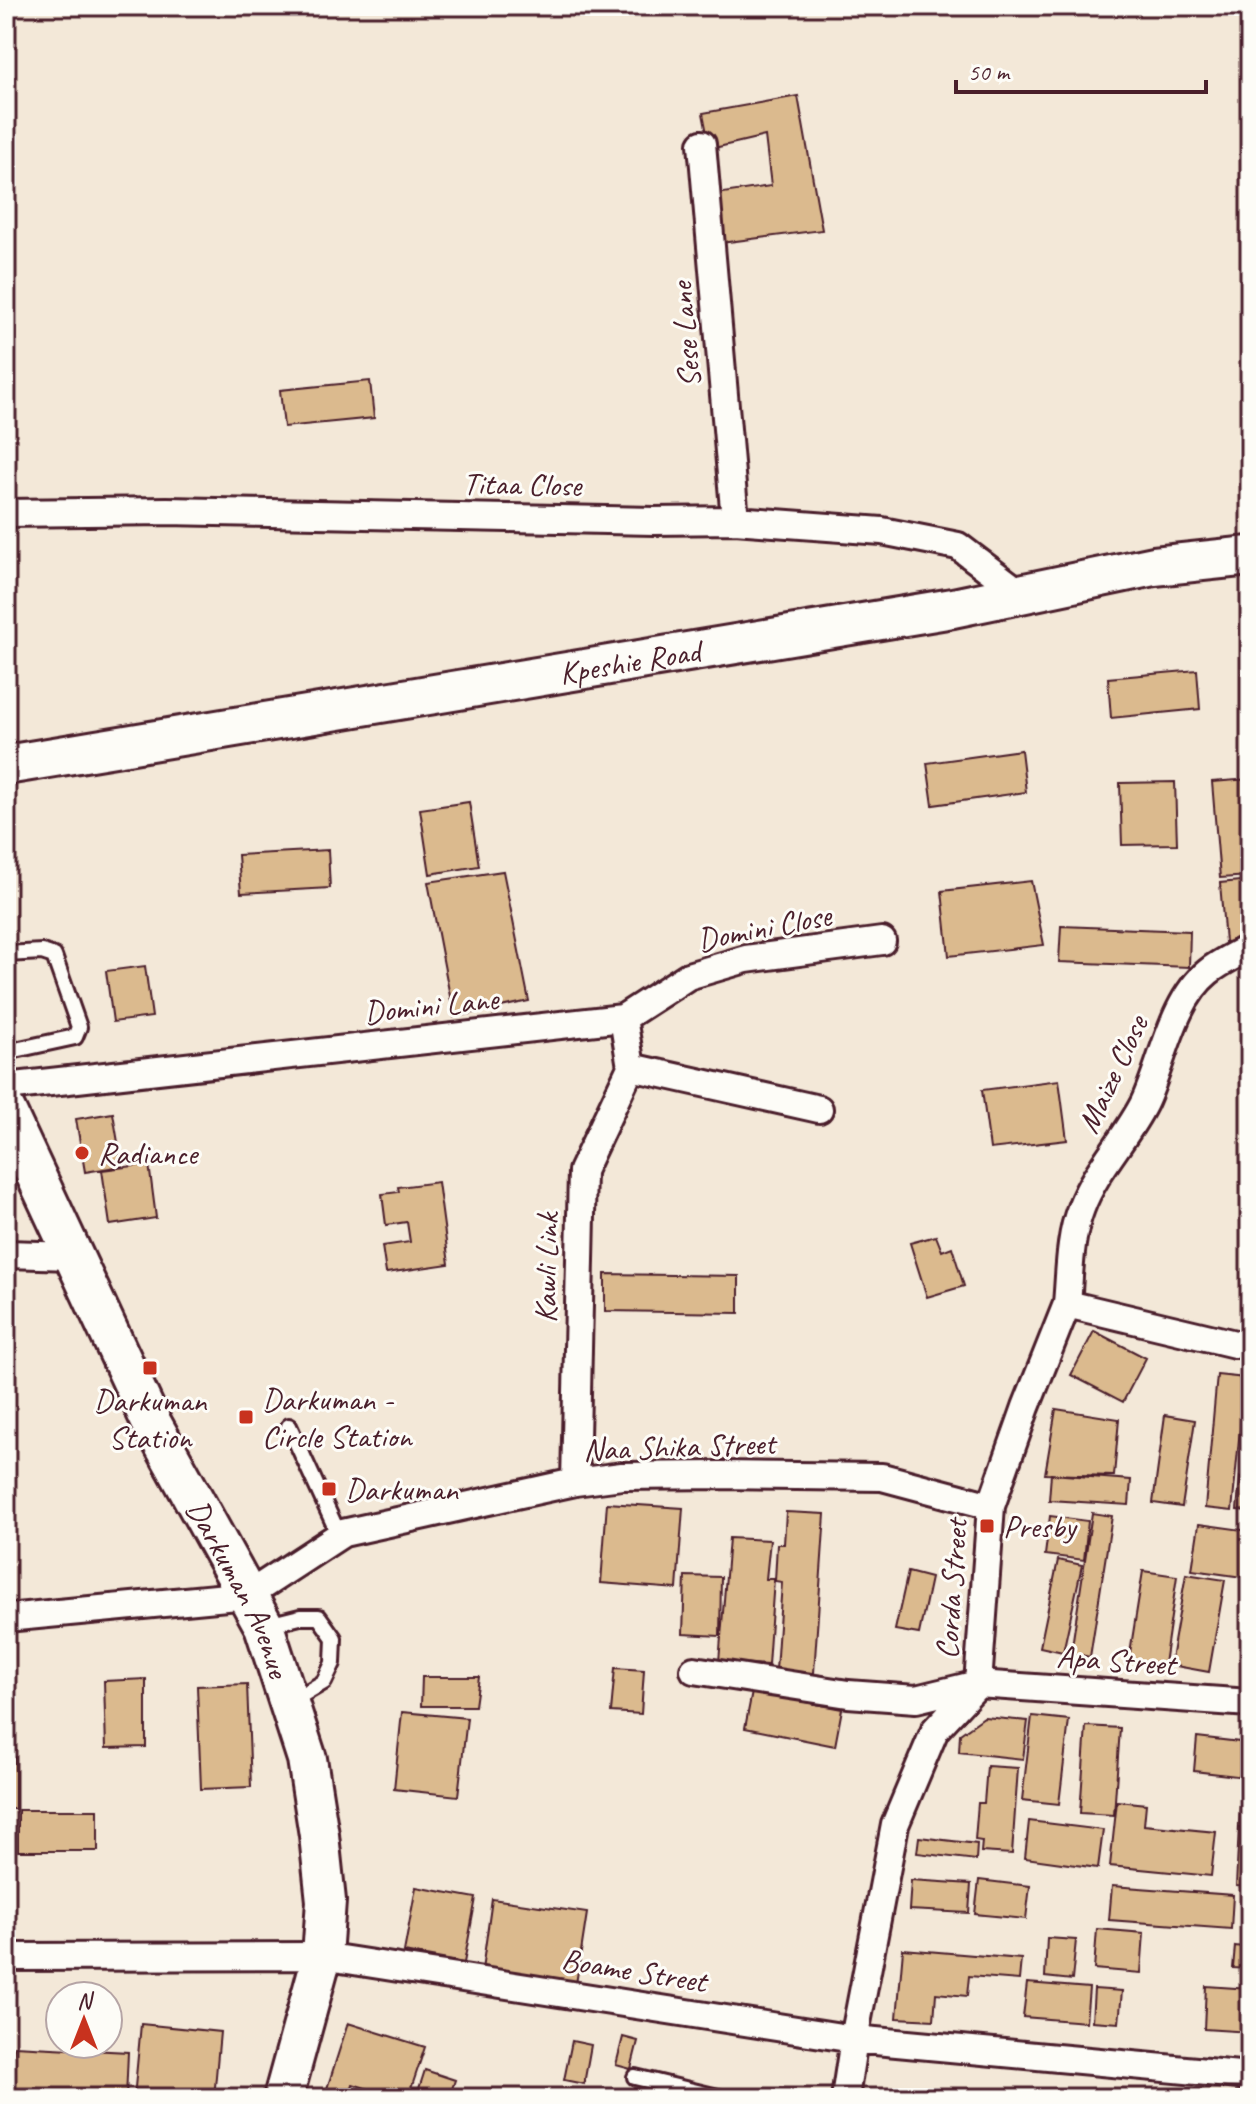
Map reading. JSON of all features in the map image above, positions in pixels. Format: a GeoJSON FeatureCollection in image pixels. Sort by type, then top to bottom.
{"type":"FeatureCollection","features":[{"type":"Feature","properties":{"kind":"street","name":"Sese Lane"},"geometry":{"type":"LineString","coordinates":[[702,144],[735,520]]}},
{"type":"Feature","properties":{"kind":"street","name":"Titaa Close"},"geometry":{"type":"LineString","coordinates":[[6,513],[167,511],[639,521],[735,520],[882,531],[958,546],[1020,593]]}},
{"type":"Feature","properties":{"kind":"street","name":"Kpeshie Road"},"geometry":{"type":"LineString","coordinates":[[6,765],[953,608],[1154,566],[1250,556]]}},
{"type":"Feature","properties":{"kind":"street","name":"Domini Close"},"geometry":{"type":"LineString","coordinates":[[623,1018],[688,976],[746,959],[882,941]]}},
{"type":"Feature","properties":{"kind":"street","name":"Maize Close"},"geometry":{"type":"LineString","coordinates":[[1067,1304],[1071,1244],[1081,1206],[1145,1100],[1180,1008],[1206,973],[1250,947]]}},
{"type":"Feature","properties":{"kind":"street"},"geometry":{"type":"LineString","coordinates":[[623,1018],[631,1067],[819,1109]]}},
{"type":"Feature","properties":{"kind":"street","name":"Domini Lane"},"geometry":{"type":"LineString","coordinates":[[6,1087],[623,1018]]}},
{"type":"Feature","properties":{"kind":"street","name":"Kawli Link"},"geometry":{"type":"LineString","coordinates":[[575,1482],[582,1171],[631,1067]]}},
{"type":"Feature","properties":{"kind":"street","name":"Darkuman Avenue"},"geometry":{"type":"LineString","coordinates":[[6,1111],[150,1420],[256,1610],[307,1759],[326,1901],[322,1956],[283,2098]]}},
{"type":"Feature","properties":{"kind":"street"},"geometry":{"type":"LineString","coordinates":[[6,1254],[73,1256]]}},
{"type":"Feature","properties":{"kind":"street"},"geometry":{"type":"LineString","coordinates":[[1067,1304],[1235,1344],[1250,1344]]}},
{"type":"Feature","properties":{"kind":"street","name":"Corda Street"},"geometry":{"type":"LineString","coordinates":[[845,2098],[895,1825],[935,1730],[978,1684],[991,1506],[1067,1304]]}},
{"type":"Feature","properties":{"kind":"street","name":"Naa Shika Street"},"geometry":{"type":"LineString","coordinates":[[6,1618],[256,1610],[339,1535],[575,1482],[622,1476],[882,1477],[991,1506]]}},
{"type":"Feature","properties":{"kind":"street","name":"Apa Street"},"geometry":{"type":"LineString","coordinates":[[694,1670],[848,1694],[916,1699],[978,1684],[1250,1703]]}},
{"type":"Feature","properties":{"kind":"street","name":"Boame Street"},"geometry":{"type":"LineString","coordinates":[[6,1957],[322,1956],[854,2039],[1250,2076]]}},
{"type":"Feature","properties":{"kind":"lane"},"geometry":{"type":"LineString","coordinates":[[6,954],[42,952],[54,956],[79,1027],[75,1037],[6,1052]]}},
{"type":"Feature","properties":{"kind":"lane"},"geometry":{"type":"LineString","coordinates":[[289,1426],[339,1535]]}},
{"type":"Feature","properties":{"kind":"lane"},"geometry":{"type":"LineString","coordinates":[[256,1610],[319,1617],[334,1638],[333,1663],[324,1682],[289,1702]]}},
{"type":"Feature","properties":{"kind":"lane"},"geometry":{"type":"LineString","coordinates":[[635,2077],[722,2098]]}},
{"type":"Feature","properties":{"kind":"building"},"geometry":{"type":"Polygon","coordinates":[[[798,96],[822,230],[712,244],[709,195],[771,186],[765,136],[710,149],[703,113],[798,96]]]}},
{"type":"Feature","properties":{"kind":"building"},"geometry":{"type":"Polygon","coordinates":[[[370,381],[374,418],[284,427],[280,390],[370,381]]]}},
{"type":"Feature","properties":{"kind":"building"},"geometry":{"type":"Polygon","coordinates":[[[1242,639],[1250,639],[1250,701],[1242,701],[1242,639]]]}},
{"type":"Feature","properties":{"kind":"building"},"geometry":{"type":"Polygon","coordinates":[[[1197,670],[1200,709],[1111,718],[1108,678],[1197,670]]]}},
{"type":"Feature","properties":{"kind":"building"},"geometry":{"type":"Polygon","coordinates":[[[1250,705],[1250,758],[1246,759],[1250,705]]]}},
{"type":"Feature","properties":{"kind":"building"},"geometry":{"type":"Polygon","coordinates":[[[1021,750],[1026,792],[933,805],[927,763],[1021,750]]]}},
{"type":"Feature","properties":{"kind":"building"},"geometry":{"type":"Polygon","coordinates":[[[1250,779],[1250,876],[1220,878],[1212,782],[1250,779]]]}},
{"type":"Feature","properties":{"kind":"building"},"geometry":{"type":"Polygon","coordinates":[[[1175,782],[1177,844],[1122,845],[1120,783],[1175,782]]]}},
{"type":"Feature","properties":{"kind":"building"},"geometry":{"type":"Polygon","coordinates":[[[469,802],[479,866],[430,874],[420,809],[469,802]]]}},
{"type":"Feature","properties":{"kind":"building"},"geometry":{"type":"Polygon","coordinates":[[[328,850],[330,888],[241,893],[238,855],[328,850]]]}},
{"type":"Feature","properties":{"kind":"building"},"geometry":{"type":"Polygon","coordinates":[[[503,871],[529,1001],[454,1017],[428,882],[503,871]]]}},
{"type":"Feature","properties":{"kind":"building"},"geometry":{"type":"Polygon","coordinates":[[[1250,880],[1250,940],[1225,942],[1220,883],[1250,880]]]}},
{"type":"Feature","properties":{"kind":"building"},"geometry":{"type":"Polygon","coordinates":[[[1031,881],[1044,945],[949,956],[942,891],[1031,881]]]}},
{"type":"Feature","properties":{"kind":"building"},"geometry":{"type":"Polygon","coordinates":[[[1061,926],[1190,931],[1189,967],[1059,962],[1061,926]]]}},
{"type":"Feature","properties":{"kind":"building"},"geometry":{"type":"Polygon","coordinates":[[[145,966],[152,1017],[113,1022],[106,971],[145,966]]]}},
{"type":"Feature","properties":{"kind":"building"},"geometry":{"type":"Polygon","coordinates":[[[1059,1080],[1067,1140],[990,1149],[982,1090],[1059,1080]]]}},
{"type":"Feature","properties":{"kind":"building"},"geometry":{"type":"Polygon","coordinates":[[[113,1113],[122,1166],[85,1172],[76,1119],[113,1113]]]}},
{"type":"Feature","properties":{"kind":"building"},"geometry":{"type":"Polygon","coordinates":[[[149,1164],[156,1218],[110,1225],[102,1170],[149,1164]]]}},
{"type":"Feature","properties":{"kind":"building"},"geometry":{"type":"Polygon","coordinates":[[[438,1182],[449,1264],[386,1273],[382,1246],[410,1242],[407,1222],[386,1225],[382,1194],[399,1192],[398,1187],[438,1182]]]}},
{"type":"Feature","properties":{"kind":"building"},"geometry":{"type":"Polygon","coordinates":[[[936,1236],[942,1251],[952,1247],[964,1286],[927,1297],[910,1243],[936,1236]]]}},
{"type":"Feature","properties":{"kind":"building"},"geometry":{"type":"Polygon","coordinates":[[[605,1274],[739,1276],[739,1313],[605,1311],[605,1274]]]}},
{"type":"Feature","properties":{"kind":"building"},"geometry":{"type":"Polygon","coordinates":[[[1244,1312],[1250,1312],[1250,1333],[1244,1333],[1244,1312]]]}},
{"type":"Feature","properties":{"kind":"building"},"geometry":{"type":"Polygon","coordinates":[[[1094,1331],[1146,1358],[1123,1402],[1071,1375],[1094,1331]]]}},
{"type":"Feature","properties":{"kind":"building"},"geometry":{"type":"Polygon","coordinates":[[[1217,1375],[1245,1378],[1232,1511],[1205,1508],[1217,1375]]]}},
{"type":"Feature","properties":{"kind":"building"},"geometry":{"type":"Polygon","coordinates":[[[1056,1409],[1119,1419],[1114,1476],[1045,1474],[1056,1409]]]}},
{"type":"Feature","properties":{"kind":"building"},"geometry":{"type":"Polygon","coordinates":[[[1165,1415],[1195,1420],[1182,1507],[1153,1503],[1165,1415]]]}},
{"type":"Feature","properties":{"kind":"building"},"geometry":{"type":"Polygon","coordinates":[[[1051,1474],[1131,1480],[1129,1505],[1049,1500],[1051,1474]]]}},
{"type":"Feature","properties":{"kind":"building"},"geometry":{"type":"Polygon","coordinates":[[[1240,1477],[1250,1478],[1250,1511],[1237,1510],[1240,1477]]]}},
{"type":"Feature","properties":{"kind":"building"},"geometry":{"type":"Polygon","coordinates":[[[607,1503],[683,1508],[677,1589],[601,1583],[607,1503]]]}},
{"type":"Feature","properties":{"kind":"building"},"geometry":{"type":"Polygon","coordinates":[[[786,1512],[825,1514],[814,1673],[776,1670],[782,1582],[775,1581],[777,1544],[784,1544],[786,1512]]]}},
{"type":"Feature","properties":{"kind":"building"},"geometry":{"type":"Polygon","coordinates":[[[1092,1513],[1112,1516],[1090,1657],[1071,1653],[1092,1513]]]}},
{"type":"Feature","properties":{"kind":"building"},"geometry":{"type":"Polygon","coordinates":[[[1050,1516],[1088,1521],[1084,1560],[1045,1555],[1050,1516]]]}},
{"type":"Feature","properties":{"kind":"building"},"geometry":{"type":"Polygon","coordinates":[[[1199,1524],[1250,1531],[1250,1578],[1192,1570],[1199,1524]]]}},
{"type":"Feature","properties":{"kind":"building"},"geometry":{"type":"Polygon","coordinates":[[[729,1538],[770,1540],[766,1579],[774,1579],[768,1665],[719,1662],[729,1538]]]}},
{"type":"Feature","properties":{"kind":"building"},"geometry":{"type":"Polygon","coordinates":[[[1058,1560],[1082,1565],[1063,1652],[1040,1647],[1058,1560]]]}},
{"type":"Feature","properties":{"kind":"building"},"geometry":{"type":"Polygon","coordinates":[[[1143,1571],[1177,1576],[1164,1664],[1129,1659],[1143,1571]]]}},
{"type":"Feature","properties":{"kind":"building"},"geometry":{"type":"Polygon","coordinates":[[[908,1572],[931,1578],[919,1634],[895,1630],[908,1572]]]}},
{"type":"Feature","properties":{"kind":"building"},"geometry":{"type":"Polygon","coordinates":[[[1186,1574],[1225,1580],[1209,1672],[1170,1665],[1186,1574]]]}},
{"type":"Feature","properties":{"kind":"building"},"geometry":{"type":"Polygon","coordinates":[[[685,1576],[721,1577],[720,1636],[683,1634],[685,1576]]]}},
{"type":"Feature","properties":{"kind":"building"},"geometry":{"type":"Polygon","coordinates":[[[615,1668],[644,1670],[641,1714],[611,1712],[615,1668]]]}},
{"type":"Feature","properties":{"kind":"building"},"geometry":{"type":"Polygon","coordinates":[[[422,1677],[479,1677],[475,1706],[421,1706],[422,1677]]]}},
{"type":"Feature","properties":{"kind":"building"},"geometry":{"type":"Polygon","coordinates":[[[146,1679],[146,1747],[106,1748],[104,1681],[146,1679]]]}},
{"type":"Feature","properties":{"kind":"building"},"geometry":{"type":"Polygon","coordinates":[[[247,1684],[251,1787],[201,1789],[197,1686],[247,1684]]]}},
{"type":"Feature","properties":{"kind":"building"},"geometry":{"type":"Polygon","coordinates":[[[752,1692],[842,1709],[835,1746],[745,1728],[752,1692]]]}},
{"type":"Feature","properties":{"kind":"building"},"geometry":{"type":"Polygon","coordinates":[[[402,1712],[467,1718],[458,1796],[394,1789],[402,1712]]]}},
{"type":"Feature","properties":{"kind":"building"},"geometry":{"type":"Polygon","coordinates":[[[1032,1716],[1069,1720],[1059,1804],[1022,1800],[1032,1716]]]}},
{"type":"Feature","properties":{"kind":"building"},"geometry":{"type":"Polygon","coordinates":[[[984,1717],[1028,1721],[1023,1759],[959,1752],[960,1734],[984,1717]]]}},
{"type":"Feature","properties":{"kind":"building"},"geometry":{"type":"Polygon","coordinates":[[[1086,1726],[1120,1728],[1114,1815],[1080,1813],[1086,1726]]]}},
{"type":"Feature","properties":{"kind":"building"},"geometry":{"type":"Polygon","coordinates":[[[1197,1737],[1248,1743],[1245,1777],[1194,1771],[1197,1737]]]}},
{"type":"Feature","properties":{"kind":"building"},"geometry":{"type":"Polygon","coordinates":[[[6,1755],[15,1757],[15,1809],[6,1809],[6,1755]]]}},
{"type":"Feature","properties":{"kind":"building"},"geometry":{"type":"Polygon","coordinates":[[[987,1766],[1018,1768],[1012,1854],[981,1852],[982,1841],[975,1840],[978,1803],[984,1803],[987,1766]]]}},
{"type":"Feature","properties":{"kind":"building"},"geometry":{"type":"Polygon","coordinates":[[[1117,1801],[1146,1804],[1144,1825],[1216,1832],[1211,1876],[1110,1866],[1117,1801]]]}},
{"type":"Feature","properties":{"kind":"building"},"geometry":{"type":"Polygon","coordinates":[[[1240,1807],[1250,1808],[1250,1887],[1236,1886],[1240,1807]]]}},
{"type":"Feature","properties":{"kind":"building"},"geometry":{"type":"Polygon","coordinates":[[[18,1810],[98,1810],[98,1851],[18,1851],[18,1810]]]}},
{"type":"Feature","properties":{"kind":"building"},"geometry":{"type":"Polygon","coordinates":[[[6,1818],[11,1818],[11,1856],[6,1856],[6,1818]]]}},
{"type":"Feature","properties":{"kind":"building"},"geometry":{"type":"Polygon","coordinates":[[[1029,1821],[1103,1830],[1098,1868],[1025,1858],[1029,1821]]]}},
{"type":"Feature","properties":{"kind":"building"},"geometry":{"type":"Polygon","coordinates":[[[919,1837],[977,1844],[976,1860],[917,1853],[919,1837]]]}},
{"type":"Feature","properties":{"kind":"building"},"geometry":{"type":"Polygon","coordinates":[[[911,1880],[971,1884],[969,1913],[909,1910],[911,1880]]]}},
{"type":"Feature","properties":{"kind":"building"},"geometry":{"type":"Polygon","coordinates":[[[979,1880],[1030,1886],[1026,1919],[975,1914],[979,1880]]]}},
{"type":"Feature","properties":{"kind":"building"},"geometry":{"type":"Polygon","coordinates":[[[1112,1886],[1233,1895],[1231,1929],[1109,1920],[1112,1886]]]}},
{"type":"Feature","properties":{"kind":"building"},"geometry":{"type":"Polygon","coordinates":[[[416,1887],[476,1898],[464,1963],[404,1952],[416,1887]]]}},
{"type":"Feature","properties":{"kind":"building"},"geometry":{"type":"Polygon","coordinates":[[[492,1899],[587,1913],[576,1984],[482,1970],[492,1899]]]}},
{"type":"Feature","properties":{"kind":"building"},"geometry":{"type":"Polygon","coordinates":[[[1097,1929],[1144,1933],[1141,1973],[1094,1969],[1097,1929]]]}},
{"type":"Feature","properties":{"kind":"building"},"geometry":{"type":"Polygon","coordinates":[[[1047,1938],[1076,1940],[1072,1980],[1045,1977],[1047,1938]]]}},
{"type":"Feature","properties":{"kind":"building"},"geometry":{"type":"Polygon","coordinates":[[[1235,1946],[1250,1948],[1250,1969],[1233,1968],[1235,1946]]]}},
{"type":"Feature","properties":{"kind":"building"},"geometry":{"type":"Polygon","coordinates":[[[903,1949],[1021,1959],[1019,1980],[969,1976],[967,1996],[936,1993],[934,2020],[897,2018],[903,1949]]]}},
{"type":"Feature","properties":{"kind":"building"},"geometry":{"type":"Polygon","coordinates":[[[1027,1983],[1089,1988],[1086,2022],[1023,2017],[1027,1983]]]}},
{"type":"Feature","properties":{"kind":"building"},"geometry":{"type":"Polygon","coordinates":[[[1206,1986],[1250,1989],[1250,2032],[1204,2029],[1206,1986]]]}},
{"type":"Feature","properties":{"kind":"building"},"geometry":{"type":"Polygon","coordinates":[[[1094,1989],[1122,1991],[1119,2023],[1092,2021],[1094,1989]]]}},
{"type":"Feature","properties":{"kind":"building"},"geometry":{"type":"Polygon","coordinates":[[[348,2023],[425,2047],[408,2098],[397,2098],[353,2084],[349,2098],[324,2098],[348,2023]]]}},
{"type":"Feature","properties":{"kind":"building"},"geometry":{"type":"Polygon","coordinates":[[[141,2024],[220,2032],[214,2098],[134,2098],[141,2024]]]}},
{"type":"Feature","properties":{"kind":"building"},"geometry":{"type":"Polygon","coordinates":[[[623,2037],[638,2041],[631,2069],[616,2065],[623,2037]]]}},
{"type":"Feature","properties":{"kind":"building"},"geometry":{"type":"Polygon","coordinates":[[[572,2041],[591,2045],[584,2084],[564,2080],[572,2041]]]}},
{"type":"Feature","properties":{"kind":"building"},"geometry":{"type":"Polygon","coordinates":[[[14,2046],[44,2048],[44,2060],[124,2060],[124,2052],[128,2052],[126,2098],[11,2098],[14,2046]]]}},
{"type":"Feature","properties":{"kind":"building"},"geometry":{"type":"Polygon","coordinates":[[[425,2070],[455,2080],[449,2098],[416,2098],[425,2070]]]}},
{"type":"Feature","properties":{"kind":"building"},"geometry":{"type":"Polygon","coordinates":[[[1010,2090],[1044,2096],[1044,2098],[1008,2098],[1010,2090]]]}},
{"type":"Feature","properties":{"kind":"place","name":"Radiance"},"geometry":{"type":"Point","coordinates":[82,1153]}},
{"type":"Feature","properties":{"kind":"place","name":"Darkuman Station"},"geometry":{"type":"Point","coordinates":[150,1368]}},
{"type":"Feature","properties":{"kind":"place","name":"Darkuman - Circle Station"},"geometry":{"type":"Point","coordinates":[246,1417]}},
{"type":"Feature","properties":{"kind":"place","name":"Darkuman"},"geometry":{"type":"Point","coordinates":[329,1489]}},
{"type":"Feature","properties":{"kind":"place","name":"Presby"},"geometry":{"type":"Point","coordinates":[987,1526]}}]}
